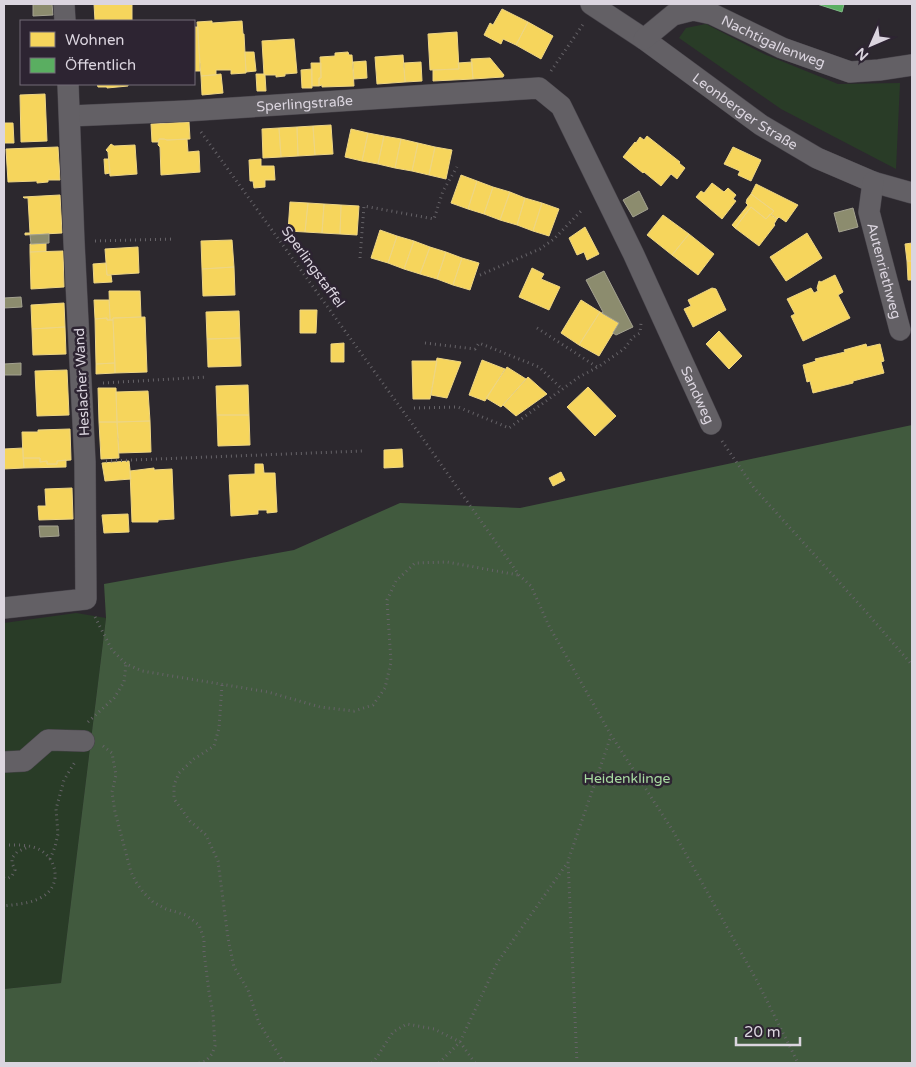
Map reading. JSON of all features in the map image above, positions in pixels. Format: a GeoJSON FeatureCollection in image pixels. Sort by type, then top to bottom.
{"type":"FeatureCollection","features":[{"type":"Feature","properties":{"kind":"street"},"geometry":{"type":"LineString","coordinates":[[64,4],[65,20]]}},
{"type":"Feature","properties":{"kind":"street","name":"Leonberger Straße"},"geometry":{"type":"LineString","coordinates":[[594,5],[644,39],[761,125],[817,158],[873,182],[912,193]]}},
{"type":"Feature","properties":{"kind":"street","name":"Nachtigallenweg"},"geometry":{"type":"LineString","coordinates":[[644,39],[673,16],[693,10],[712,14],[782,48],[850,72],[912,65]]}},
{"type":"Feature","properties":{"kind":"street","name":"Heslacher Wand"},"geometry":{"type":"LineString","coordinates":[[68,85],[85,462],[86,599]]}},
{"type":"Feature","properties":{"kind":"street","name":"Sperlingstraße"},"geometry":{"type":"LineString","coordinates":[[70,116],[186,112],[539,88]]}},
{"type":"Feature","properties":{"kind":"street","name":"Sandweg"},"geometry":{"type":"LineString","coordinates":[[539,88],[561,106],[634,253],[711,424]]}},
{"type":"Feature","properties":{"kind":"street","name":"Autenriethweg"},"geometry":{"type":"LineString","coordinates":[[873,182],[869,212],[900,330]]}},
{"type":"Feature","properties":{"kind":"street"},"geometry":{"type":"LineString","coordinates":[[4,608],[86,599]]}},
{"type":"Feature","properties":{"kind":"street"},"geometry":{"type":"LineString","coordinates":[[4,762],[24,761],[48,740],[84,741]]}},
{"type":"Feature","properties":{"kind":"path"},"geometry":{"type":"LineString","coordinates":[[539,88],[594,5]]}},
{"type":"Feature","properties":{"kind":"path","name":"Sperlingstaffel"},"geometry":{"type":"LineString","coordinates":[[186,112],[421,436],[519,575],[531,586],[549,626],[611,735],[673,831],[757,981],[798,1063]]}},
{"type":"Feature","properties":{"kind":"path"},"geometry":{"type":"LineString","coordinates":[[360,258],[364,206],[434,219],[443,191],[457,167]]}},
{"type":"Feature","properties":{"kind":"path"},"geometry":{"type":"LineString","coordinates":[[480,275],[540,250],[554,239],[582,210]]}},
{"type":"Feature","properties":{"kind":"path"},"geometry":{"type":"LineString","coordinates":[[74,242],[175,239]]}},
{"type":"Feature","properties":{"kind":"path"},"geometry":{"type":"LineString","coordinates":[[414,408],[458,406],[509,428],[579,377],[598,368],[624,349],[633,337],[640,333],[642,314]]}},
{"type":"Feature","properties":{"kind":"path"},"geometry":{"type":"LineString","coordinates":[[538,328],[598,368]]}},
{"type":"Feature","properties":{"kind":"path"},"geometry":{"type":"LineString","coordinates":[[425,343],[476,349],[479,343],[539,367],[562,389]]}},
{"type":"Feature","properties":{"kind":"path"},"geometry":{"type":"LineString","coordinates":[[82,384],[207,377]]}},
{"type":"Feature","properties":{"kind":"path","name":"Sandweg"},"geometry":{"type":"LineString","coordinates":[[711,424],[754,488],[912,665]]}},
{"type":"Feature","properties":{"kind":"path"},"geometry":{"type":"LineString","coordinates":[[85,462],[363,451]]}},
{"type":"Feature","properties":{"kind":"path"},"geometry":{"type":"LineString","coordinates":[[86,599],[112,650],[126,664],[142,670],[268,692],[320,707],[354,711],[373,705],[385,688],[391,662],[387,600],[396,581],[416,563],[447,562],[519,575]]}},
{"type":"Feature","properties":{"kind":"path"},"geometry":{"type":"LineString","coordinates":[[50,859],[58,834],[56,809],[64,780],[84,741],[83,726],[114,698],[124,682],[126,664]]}},
{"type":"Feature","properties":{"kind":"path"},"geometry":{"type":"LineString","coordinates":[[222,685],[219,728],[214,746],[194,759],[179,773],[174,785],[174,799],[190,820],[206,835],[218,861],[228,938],[234,967],[248,990],[259,1023],[284,1063]]}},
{"type":"Feature","properties":{"kind":"path"},"geometry":{"type":"LineString","coordinates":[[439,1063],[460,1042],[497,963],[568,861],[611,735]]}},
{"type":"Feature","properties":{"kind":"path"},"geometry":{"type":"LineString","coordinates":[[84,741],[97,742],[112,753],[116,775],[112,792],[115,812],[131,872],[136,882],[153,902],[166,909],[186,915],[199,925],[204,938],[215,1046],[212,1054],[206,1061],[199,1063]]}},
{"type":"Feature","properties":{"kind":"path"},"geometry":{"type":"LineString","coordinates":[[4,845],[30,846],[42,851],[50,859],[56,874],[51,890],[44,896],[34,901],[4,906]]}},
{"type":"Feature","properties":{"kind":"path"},"geometry":{"type":"LineString","coordinates":[[4,878],[7,879],[12,876],[15,870],[12,858],[17,852],[30,846]]}},
{"type":"Feature","properties":{"kind":"path"},"geometry":{"type":"LineString","coordinates":[[568,861],[577,1063]]}},
{"type":"Feature","properties":{"kind":"path"},"geometry":{"type":"LineString","coordinates":[[372,1063],[393,1032],[408,1024],[434,1028],[460,1042],[475,1063]]}},
{"type":"Feature","properties":{"kind":"green space"},"geometry":{"type":"Polygon","coordinates":[[[706,24],[764,54],[838,84],[900,83],[896,169],[781,109],[679,38],[686,28],[706,24]]]}},
{"type":"Feature","properties":{"kind":"green space","name":"Heidenklinge"},"geometry":{"type":"Polygon","coordinates":[[[912,425],[912,1063],[4,1063],[4,989],[61,983],[106,618],[104,584],[294,550],[400,503],[520,508],[912,425]]]}},
{"type":"Feature","properties":{"kind":"green space"},"geometry":{"type":"Polygon","coordinates":[[[76,613],[106,618],[61,983],[4,989],[4,623],[76,613]]]}},
{"type":"Feature","properties":{"kind":"building: Wohnen"},"geometry":{"type":"Polygon","coordinates":[[[94,4],[132,4],[132,20],[95,20],[94,4]]]}},
{"type":"Feature","properties":{"kind":"building: Wohnen"},"geometry":{"type":"Polygon","coordinates":[[[502,9],[528,22],[516,45],[503,39],[501,44],[484,35],[490,23],[493,25],[502,9]]]}},
{"type":"Feature","properties":{"kind":"building: Wohnen"},"geometry":{"type":"Polygon","coordinates":[[[212,21],[212,23],[242,21],[246,73],[231,74],[231,70],[216,70],[216,75],[201,76],[197,22],[212,21]]]}},
{"type":"Feature","properties":{"kind":"building: Wohnen"},"geometry":{"type":"Polygon","coordinates":[[[528,22],[553,36],[541,59],[516,45],[528,22]]]}},
{"type":"Feature","properties":{"kind":"building: Wohnen"},"geometry":{"type":"Polygon","coordinates":[[[195,27],[198,27],[200,71],[195,71],[195,27]]]}},
{"type":"Feature","properties":{"kind":"building: Wohnen"},"geometry":{"type":"Polygon","coordinates":[[[457,32],[459,69],[430,70],[428,34],[457,32]]]}},
{"type":"Feature","properties":{"kind":"building: Wohnen"},"geometry":{"type":"Polygon","coordinates":[[[294,39],[297,73],[276,77],[276,75],[264,75],[262,41],[294,39]]]}},
{"type":"Feature","properties":{"kind":"building: Wohnen"},"geometry":{"type":"Polygon","coordinates":[[[245,52],[254,52],[256,71],[246,72],[245,52]]]}},
{"type":"Feature","properties":{"kind":"building: Wohnen"},"geometry":{"type":"Polygon","coordinates":[[[348,52],[349,55],[352,55],[354,86],[319,86],[319,78],[321,78],[320,57],[335,56],[335,53],[348,52]]]}},
{"type":"Feature","properties":{"kind":"building: Wohnen"},"geometry":{"type":"Polygon","coordinates":[[[403,55],[405,82],[377,84],[375,57],[403,55]]]}},
{"type":"Feature","properties":{"kind":"building: Wohnen"},"geometry":{"type":"Polygon","coordinates":[[[490,58],[504,75],[503,77],[473,79],[471,59],[490,58]]]}},
{"type":"Feature","properties":{"kind":"building: Wohnen"},"geometry":{"type":"Polygon","coordinates":[[[366,61],[367,78],[354,79],[353,62],[366,61]]]}},
{"type":"Feature","properties":{"kind":"building: Wohnen"},"geometry":{"type":"Polygon","coordinates":[[[421,62],[422,81],[405,82],[404,63],[421,62]]]}},
{"type":"Feature","properties":{"kind":"building: Wohnen"},"geometry":{"type":"Polygon","coordinates":[[[472,62],[473,79],[433,81],[433,70],[459,69],[458,63],[472,62]]]}},
{"type":"Feature","properties":{"kind":"building: Wohnen"},"geometry":{"type":"Polygon","coordinates":[[[311,63],[321,63],[319,86],[312,86],[311,63]]]}},
{"type":"Feature","properties":{"kind":"building: Wohnen"},"geometry":{"type":"Polygon","coordinates":[[[312,69],[312,88],[302,88],[301,70],[312,69]]]}},
{"type":"Feature","properties":{"kind":"building: Wohnen"},"geometry":{"type":"Polygon","coordinates":[[[221,74],[223,93],[202,95],[201,76],[221,74]]]}},
{"type":"Feature","properties":{"kind":"building: Wohnen"},"geometry":{"type":"Polygon","coordinates":[[[256,74],[265,75],[266,91],[257,91],[256,74]]]}},
{"type":"Feature","properties":{"kind":"building: Wohnen"},"geometry":{"type":"Polygon","coordinates":[[[97,85],[128,85],[107,88],[98,87],[97,85]]]}},
{"type":"Feature","properties":{"kind":"building: Wohnen"},"geometry":{"type":"Polygon","coordinates":[[[45,94],[47,141],[21,142],[20,95],[45,94]]]}},
{"type":"Feature","properties":{"kind":"building: Wohnen"},"geometry":{"type":"Polygon","coordinates":[[[189,122],[190,139],[159,139],[158,142],[152,142],[151,124],[189,122]]]}},
{"type":"Feature","properties":{"kind":"building: Wohnen"},"geometry":{"type":"Polygon","coordinates":[[[4,123],[13,123],[14,143],[4,143],[4,123]]]}},
{"type":"Feature","properties":{"kind":"building: Wohnen"},"geometry":{"type":"Polygon","coordinates":[[[331,125],[333,154],[315,155],[313,126],[331,125]]]}},
{"type":"Feature","properties":{"kind":"building: Wohnen"},"geometry":{"type":"Polygon","coordinates":[[[313,126],[315,155],[298,156],[297,127],[313,126]]]}},
{"type":"Feature","properties":{"kind":"building: Wohnen"},"geometry":{"type":"Polygon","coordinates":[[[297,127],[298,156],[281,157],[279,128],[297,127]]]}},
{"type":"Feature","properties":{"kind":"building: Wohnen"},"geometry":{"type":"Polygon","coordinates":[[[279,128],[281,157],[263,158],[262,129],[279,128]]]}},
{"type":"Feature","properties":{"kind":"building: Wohnen"},"geometry":{"type":"Polygon","coordinates":[[[351,129],[368,133],[362,161],[345,157],[351,129]]]}},
{"type":"Feature","properties":{"kind":"building: Wohnen"},"geometry":{"type":"Polygon","coordinates":[[[368,133],[384,136],[378,164],[362,161],[368,133]]]}},
{"type":"Feature","properties":{"kind":"building: Wohnen"},"geometry":{"type":"Polygon","coordinates":[[[384,136],[401,139],[395,168],[378,164],[384,136]]]}},
{"type":"Feature","properties":{"kind":"building: Wohnen"},"geometry":{"type":"Polygon","coordinates":[[[647,136],[685,168],[677,179],[671,174],[661,186],[623,157],[640,137],[644,140],[647,136]]]}},
{"type":"Feature","properties":{"kind":"building: Wohnen"},"geometry":{"type":"Polygon","coordinates":[[[159,139],[187,139],[188,152],[199,151],[200,172],[161,175],[159,139]]]}},
{"type":"Feature","properties":{"kind":"building: Wohnen"},"geometry":{"type":"Polygon","coordinates":[[[401,139],[418,143],[412,171],[395,168],[401,139]]]}},
{"type":"Feature","properties":{"kind":"building: Wohnen"},"geometry":{"type":"Polygon","coordinates":[[[418,143],[435,147],[429,175],[412,171],[418,143]]]}},
{"type":"Feature","properties":{"kind":"building: Wohnen"},"geometry":{"type":"Polygon","coordinates":[[[111,144],[114,146],[135,145],[137,174],[110,176],[108,152],[106,150],[111,144]]]}},
{"type":"Feature","properties":{"kind":"building: Wohnen"},"geometry":{"type":"Polygon","coordinates":[[[58,147],[60,180],[48,180],[48,182],[37,183],[37,181],[8,182],[6,149],[58,147]]]}},
{"type":"Feature","properties":{"kind":"building: Wohnen"},"geometry":{"type":"Polygon","coordinates":[[[435,147],[452,150],[446,179],[429,175],[435,147]]]}},
{"type":"Feature","properties":{"kind":"building: Wohnen"},"geometry":{"type":"Polygon","coordinates":[[[733,147],[761,160],[751,181],[738,175],[740,171],[724,164],[733,147]]]}},
{"type":"Feature","properties":{"kind":"building: Wohnen"},"geometry":{"type":"Polygon","coordinates":[[[104,159],[109,159],[110,173],[105,174],[104,159]]]}},
{"type":"Feature","properties":{"kind":"building: Wohnen"},"geometry":{"type":"Polygon","coordinates":[[[261,159],[261,166],[274,166],[275,180],[265,180],[265,187],[254,188],[253,181],[250,181],[249,160],[261,159]]]}},
{"type":"Feature","properties":{"kind":"building: Wohnen"},"geometry":{"type":"Polygon","coordinates":[[[461,175],[477,181],[468,209],[451,203],[461,175]]]}},
{"type":"Feature","properties":{"kind":"building: Wohnen"},"geometry":{"type":"Polygon","coordinates":[[[477,181],[493,187],[484,214],[468,209],[477,181]]]}},
{"type":"Feature","properties":{"kind":"building: Wohnen"},"geometry":{"type":"Polygon","coordinates":[[[712,183],[724,192],[728,188],[736,195],[733,199],[736,201],[722,219],[696,197],[701,191],[704,193],[712,183]]]}},
{"type":"Feature","properties":{"kind":"building: Wohnen"},"geometry":{"type":"Polygon","coordinates":[[[756,184],[798,205],[786,222],[779,217],[777,219],[771,214],[774,211],[751,194],[756,184]]]}},
{"type":"Feature","properties":{"kind":"building: Wohnen"},"geometry":{"type":"Polygon","coordinates":[[[493,187],[510,192],[500,220],[484,214],[493,187]]]}},
{"type":"Feature","properties":{"kind":"building: Wohnen"},"geometry":{"type":"Polygon","coordinates":[[[510,192],[525,198],[517,225],[500,220],[510,192]]]}},
{"type":"Feature","properties":{"kind":"building: Wohnen"},"geometry":{"type":"Polygon","coordinates":[[[751,194],[774,211],[766,219],[751,207],[735,228],[732,225],[748,205],[746,203],[747,199],[751,194]]]}},
{"type":"Feature","properties":{"kind":"building: Wohnen"},"geometry":{"type":"Polygon","coordinates":[[[60,195],[62,233],[25,235],[25,233],[30,233],[28,198],[23,197],[60,195]]]}},
{"type":"Feature","properties":{"kind":"building: Wohnen"},"geometry":{"type":"Polygon","coordinates":[[[525,198],[542,203],[533,231],[517,225],[525,198]]]}},
{"type":"Feature","properties":{"kind":"building: Wohnen"},"geometry":{"type":"Polygon","coordinates":[[[290,202],[308,203],[305,232],[288,231],[290,202]]]}},
{"type":"Feature","properties":{"kind":"building: Wohnen"},"geometry":{"type":"Polygon","coordinates":[[[308,203],[324,204],[322,233],[305,232],[308,203]]]}},
{"type":"Feature","properties":{"kind":"building: Wohnen"},"geometry":{"type":"Polygon","coordinates":[[[542,203],[559,209],[549,236],[533,231],[542,203]]]}},
{"type":"Feature","properties":{"kind":"building: Wohnen"},"geometry":{"type":"Polygon","coordinates":[[[324,204],[341,205],[340,234],[322,233],[324,204]]]}},
{"type":"Feature","properties":{"kind":"building: Wohnen"},"geometry":{"type":"Polygon","coordinates":[[[341,205],[359,206],[357,235],[340,234],[341,205]]]}},
{"type":"Feature","properties":{"kind":"building: Wohnen"},"geometry":{"type":"Polygon","coordinates":[[[751,207],[766,219],[770,214],[777,219],[775,225],[759,246],[735,228],[751,207]]]}},
{"type":"Feature","properties":{"kind":"building: Wohnen"},"geometry":{"type":"Polygon","coordinates":[[[663,215],[689,234],[672,255],[647,235],[663,215]]]}},
{"type":"Feature","properties":{"kind":"building: Wohnen"},"geometry":{"type":"Polygon","coordinates":[[[585,227],[599,254],[587,260],[584,252],[577,255],[569,238],[585,227]]]}},
{"type":"Feature","properties":{"kind":"building: Wohnen"},"geometry":{"type":"Polygon","coordinates":[[[380,230],[397,236],[388,263],[371,258],[380,230]]]}},
{"type":"Feature","properties":{"kind":"building: Wohnen"},"geometry":{"type":"Polygon","coordinates":[[[807,233],[822,258],[786,281],[770,257],[807,233]]]}},
{"type":"Feature","properties":{"kind":"building: Wohnen"},"geometry":{"type":"Polygon","coordinates":[[[689,234],[714,254],[698,275],[672,255],[689,234]]]}},
{"type":"Feature","properties":{"kind":"building: Wohnen"},"geometry":{"type":"Polygon","coordinates":[[[397,236],[414,241],[404,269],[388,263],[397,236]]]}},
{"type":"Feature","properties":{"kind":"building: Wohnen"},"geometry":{"type":"Polygon","coordinates":[[[232,240],[234,267],[202,269],[201,241],[232,240]]]}},
{"type":"Feature","properties":{"kind":"building: Wohnen"},"geometry":{"type":"Polygon","coordinates":[[[414,241],[430,247],[420,274],[404,269],[414,241]]]}},
{"type":"Feature","properties":{"kind":"building: Wohnen"},"geometry":{"type":"Polygon","coordinates":[[[46,243],[46,251],[30,252],[30,244],[46,243]]]}},
{"type":"Feature","properties":{"kind":"building: Wohnen"},"geometry":{"type":"Polygon","coordinates":[[[912,243],[912,261],[907,261],[905,244],[912,243]]]}},
{"type":"Feature","properties":{"kind":"building: Wohnen"},"geometry":{"type":"Polygon","coordinates":[[[138,247],[139,273],[107,275],[105,249],[138,247]]]}},
{"type":"Feature","properties":{"kind":"building: Wohnen"},"geometry":{"type":"Polygon","coordinates":[[[430,247],[446,252],[437,279],[420,274],[430,247]]]}},
{"type":"Feature","properties":{"kind":"building: Wohnen"},"geometry":{"type":"Polygon","coordinates":[[[63,251],[64,287],[31,289],[30,252],[63,251]]]}},
{"type":"Feature","properties":{"kind":"building: Wohnen"},"geometry":{"type":"Polygon","coordinates":[[[446,252],[462,258],[453,285],[437,279],[446,252]]]}},
{"type":"Feature","properties":{"kind":"building: Wohnen"},"geometry":{"type":"Polygon","coordinates":[[[462,258],[479,263],[470,290],[453,285],[462,258]]]}},
{"type":"Feature","properties":{"kind":"building: Wohnen"},"geometry":{"type":"Polygon","coordinates":[[[907,261],[912,261],[912,280],[908,280],[907,261]]]}},
{"type":"Feature","properties":{"kind":"building: Wohnen"},"geometry":{"type":"Polygon","coordinates":[[[106,263],[107,275],[111,275],[112,282],[94,283],[93,264],[106,263]]]}},
{"type":"Feature","properties":{"kind":"building: Wohnen"},"geometry":{"type":"Polygon","coordinates":[[[234,267],[235,295],[203,296],[202,269],[234,267]]]}},
{"type":"Feature","properties":{"kind":"building: Wohnen"},"geometry":{"type":"Polygon","coordinates":[[[532,268],[544,274],[541,279],[560,287],[549,310],[519,297],[532,268]]]}},
{"type":"Feature","properties":{"kind":"building: Wohnen"},"geometry":{"type":"Polygon","coordinates":[[[835,275],[843,292],[838,295],[850,318],[803,341],[791,316],[795,314],[787,299],[811,288],[814,293],[818,291],[819,281],[821,282],[835,275]]]}},
{"type":"Feature","properties":{"kind":"building: Wohnen"},"geometry":{"type":"Polygon","coordinates":[[[712,288],[716,289],[726,310],[693,327],[684,309],[691,306],[688,300],[712,288]]]}},
{"type":"Feature","properties":{"kind":"building: Wohnen"},"geometry":{"type":"Polygon","coordinates":[[[109,291],[140,291],[141,317],[113,318],[113,320],[110,320],[109,291]]]}},
{"type":"Feature","properties":{"kind":"building: Wohnen"},"geometry":{"type":"Polygon","coordinates":[[[94,300],[109,300],[110,320],[107,320],[107,318],[95,319],[94,300]]]}},
{"type":"Feature","properties":{"kind":"building: Wohnen"},"geometry":{"type":"Polygon","coordinates":[[[581,300],[600,312],[579,345],[561,333],[581,300]]]}},
{"type":"Feature","properties":{"kind":"building: Wohnen"},"geometry":{"type":"Polygon","coordinates":[[[64,303],[65,327],[32,329],[31,305],[64,303]]]}},
{"type":"Feature","properties":{"kind":"building: Wohnen"},"geometry":{"type":"Polygon","coordinates":[[[300,310],[317,310],[316,333],[300,333],[300,310]]]}},
{"type":"Feature","properties":{"kind":"building: Wohnen"},"geometry":{"type":"Polygon","coordinates":[[[239,311],[240,338],[207,339],[206,312],[239,311]]]}},
{"type":"Feature","properties":{"kind":"building: Wohnen"},"geometry":{"type":"Polygon","coordinates":[[[600,312],[619,323],[599,356],[579,345],[600,312]]]}},
{"type":"Feature","properties":{"kind":"building: Wohnen"},"geometry":{"type":"Polygon","coordinates":[[[145,317],[147,372],[115,373],[113,318],[145,317]]]}},
{"type":"Feature","properties":{"kind":"building: Wohnen"},"geometry":{"type":"Polygon","coordinates":[[[107,318],[107,320],[113,320],[115,363],[96,364],[95,319],[107,318]]]}},
{"type":"Feature","properties":{"kind":"building: Wohnen"},"geometry":{"type":"Polygon","coordinates":[[[65,327],[66,354],[33,355],[32,329],[65,327]]]}},
{"type":"Feature","properties":{"kind":"building: Wohnen"},"geometry":{"type":"Polygon","coordinates":[[[719,331],[742,356],[729,369],[706,344],[719,331]]]}},
{"type":"Feature","properties":{"kind":"building: Wohnen"},"geometry":{"type":"Polygon","coordinates":[[[240,338],[241,366],[208,367],[207,339],[240,338]]]}},
{"type":"Feature","properties":{"kind":"building: Wohnen"},"geometry":{"type":"Polygon","coordinates":[[[344,343],[344,362],[331,362],[331,344],[344,343]]]}},
{"type":"Feature","properties":{"kind":"building: Wohnen"},"geometry":{"type":"Polygon","coordinates":[[[866,344],[867,347],[880,344],[884,361],[881,362],[884,373],[813,393],[810,381],[807,382],[803,365],[816,361],[815,359],[845,352],[844,350],[866,344]]]}},
{"type":"Feature","properties":{"kind":"building: Wohnen"},"geometry":{"type":"Polygon","coordinates":[[[437,358],[461,362],[447,398],[431,395],[437,358]]]}},
{"type":"Feature","properties":{"kind":"building: Wohnen"},"geometry":{"type":"Polygon","coordinates":[[[482,360],[505,369],[485,401],[469,395],[482,360]]]}},
{"type":"Feature","properties":{"kind":"building: Wohnen"},"geometry":{"type":"Polygon","coordinates":[[[412,361],[437,361],[430,399],[413,399],[412,361]]]}},
{"type":"Feature","properties":{"kind":"building: Wohnen"},"geometry":{"type":"Polygon","coordinates":[[[115,363],[115,373],[96,374],[96,364],[115,363]]]}},
{"type":"Feature","properties":{"kind":"building: Wohnen"},"geometry":{"type":"Polygon","coordinates":[[[507,367],[526,379],[501,407],[486,398],[507,367]]]}},
{"type":"Feature","properties":{"kind":"building: Wohnen"},"geometry":{"type":"Polygon","coordinates":[[[67,370],[69,415],[37,416],[35,371],[67,370]]]}},
{"type":"Feature","properties":{"kind":"building: Wohnen"},"geometry":{"type":"Polygon","coordinates":[[[528,377],[547,394],[516,416],[503,405],[528,377]]]}},
{"type":"Feature","properties":{"kind":"building: Wohnen"},"geometry":{"type":"Polygon","coordinates":[[[248,385],[249,415],[217,415],[216,386],[248,385]]]}},
{"type":"Feature","properties":{"kind":"building: Wohnen"},"geometry":{"type":"Polygon","coordinates":[[[588,387],[616,416],[595,436],[567,407],[588,387]]]}},
{"type":"Feature","properties":{"kind":"building: Wohnen"},"geometry":{"type":"Polygon","coordinates":[[[98,388],[116,388],[117,422],[99,422],[98,388]]]}},
{"type":"Feature","properties":{"kind":"building: Wohnen"},"geometry":{"type":"Polygon","coordinates":[[[148,391],[150,421],[117,422],[116,392],[148,391]]]}},
{"type":"Feature","properties":{"kind":"building: Wohnen"},"geometry":{"type":"Polygon","coordinates":[[[217,415],[249,415],[250,445],[218,446],[217,415]]]}},
{"type":"Feature","properties":{"kind":"building: Wohnen"},"geometry":{"type":"Polygon","coordinates":[[[150,421],[151,452],[119,453],[117,422],[150,421]]]}},
{"type":"Feature","properties":{"kind":"building: Wohnen"},"geometry":{"type":"Polygon","coordinates":[[[99,422],[117,422],[119,458],[101,459],[99,422]]]}},
{"type":"Feature","properties":{"kind":"building: Wohnen"},"geometry":{"type":"Polygon","coordinates":[[[70,429],[71,460],[57,461],[57,464],[47,464],[47,461],[40,462],[40,458],[23,458],[22,432],[70,429]]]}},
{"type":"Feature","properties":{"kind":"building: Wohnen"},"geometry":{"type":"Polygon","coordinates":[[[23,448],[24,468],[4,469],[4,449],[23,448]]]}},
{"type":"Feature","properties":{"kind":"building: Wohnen"},"geometry":{"type":"Polygon","coordinates":[[[402,449],[403,467],[384,468],[384,450],[402,449]]]}},
{"type":"Feature","properties":{"kind":"building: Wohnen"},"geometry":{"type":"Polygon","coordinates":[[[23,458],[40,458],[40,462],[47,461],[47,464],[57,464],[57,461],[66,460],[66,467],[24,468],[23,458]]]}},
{"type":"Feature","properties":{"kind":"building: Wohnen"},"geometry":{"type":"Polygon","coordinates":[[[129,461],[131,479],[105,481],[102,463],[129,461]]]}},
{"type":"Feature","properties":{"kind":"building: Wohnen"},"geometry":{"type":"Polygon","coordinates":[[[255,464],[263,464],[264,473],[275,473],[277,512],[267,513],[267,510],[258,510],[258,514],[231,516],[229,475],[255,474],[255,464]]]}},
{"type":"Feature","properties":{"kind":"building: Wohnen"},"geometry":{"type":"Polygon","coordinates":[[[154,468],[154,470],[172,469],[174,519],[158,520],[158,522],[132,522],[130,471],[154,468]]]}},
{"type":"Feature","properties":{"kind":"building: Wohnen"},"geometry":{"type":"Polygon","coordinates":[[[561,472],[565,480],[553,486],[549,478],[561,472]]]}},
{"type":"Feature","properties":{"kind":"building: Wohnen"},"geometry":{"type":"Polygon","coordinates":[[[72,488],[73,519],[39,520],[38,506],[46,506],[45,489],[72,488]]]}},
{"type":"Feature","properties":{"kind":"building: Wohnen"},"geometry":{"type":"Polygon","coordinates":[[[128,514],[129,532],[104,533],[102,515],[128,514]]]}},
{"type":"Feature","properties":{"kind":"building: Öffentlich"},"geometry":{"type":"Polygon","coordinates":[[[817,4],[844,4],[842,12],[817,4]]]}},
{"type":"Feature","properties":{"kind":"building: Industrie"},"geometry":{"type":"Polygon","coordinates":[[[33,4],[52,4],[53,15],[33,16],[33,4]]]}},
{"type":"Feature","properties":{"kind":"building: Industrie"},"geometry":{"type":"Polygon","coordinates":[[[639,191],[648,209],[633,217],[623,200],[639,191]]]}},
{"type":"Feature","properties":{"kind":"building: Industrie"},"geometry":{"type":"Polygon","coordinates":[[[853,208],[858,227],[839,232],[834,213],[853,208]]]}},
{"type":"Feature","properties":{"kind":"building: Industrie"},"geometry":{"type":"Polygon","coordinates":[[[49,234],[49,243],[31,244],[30,235],[49,234]]]}},
{"type":"Feature","properties":{"kind":"building: Industrie"},"geometry":{"type":"Polygon","coordinates":[[[604,271],[633,327],[616,335],[613,333],[619,323],[602,313],[586,280],[604,271]]]}},
{"type":"Feature","properties":{"kind":"building: Industrie"},"geometry":{"type":"Polygon","coordinates":[[[21,297],[22,307],[4,308],[4,298],[21,297]]]}},
{"type":"Feature","properties":{"kind":"building: Industrie"},"geometry":{"type":"Polygon","coordinates":[[[21,363],[21,375],[4,375],[4,364],[21,363]]]}},
{"type":"Feature","properties":{"kind":"building: Industrie"},"geometry":{"type":"Polygon","coordinates":[[[39,526],[58,526],[59,536],[40,537],[39,526]]]}}]}
